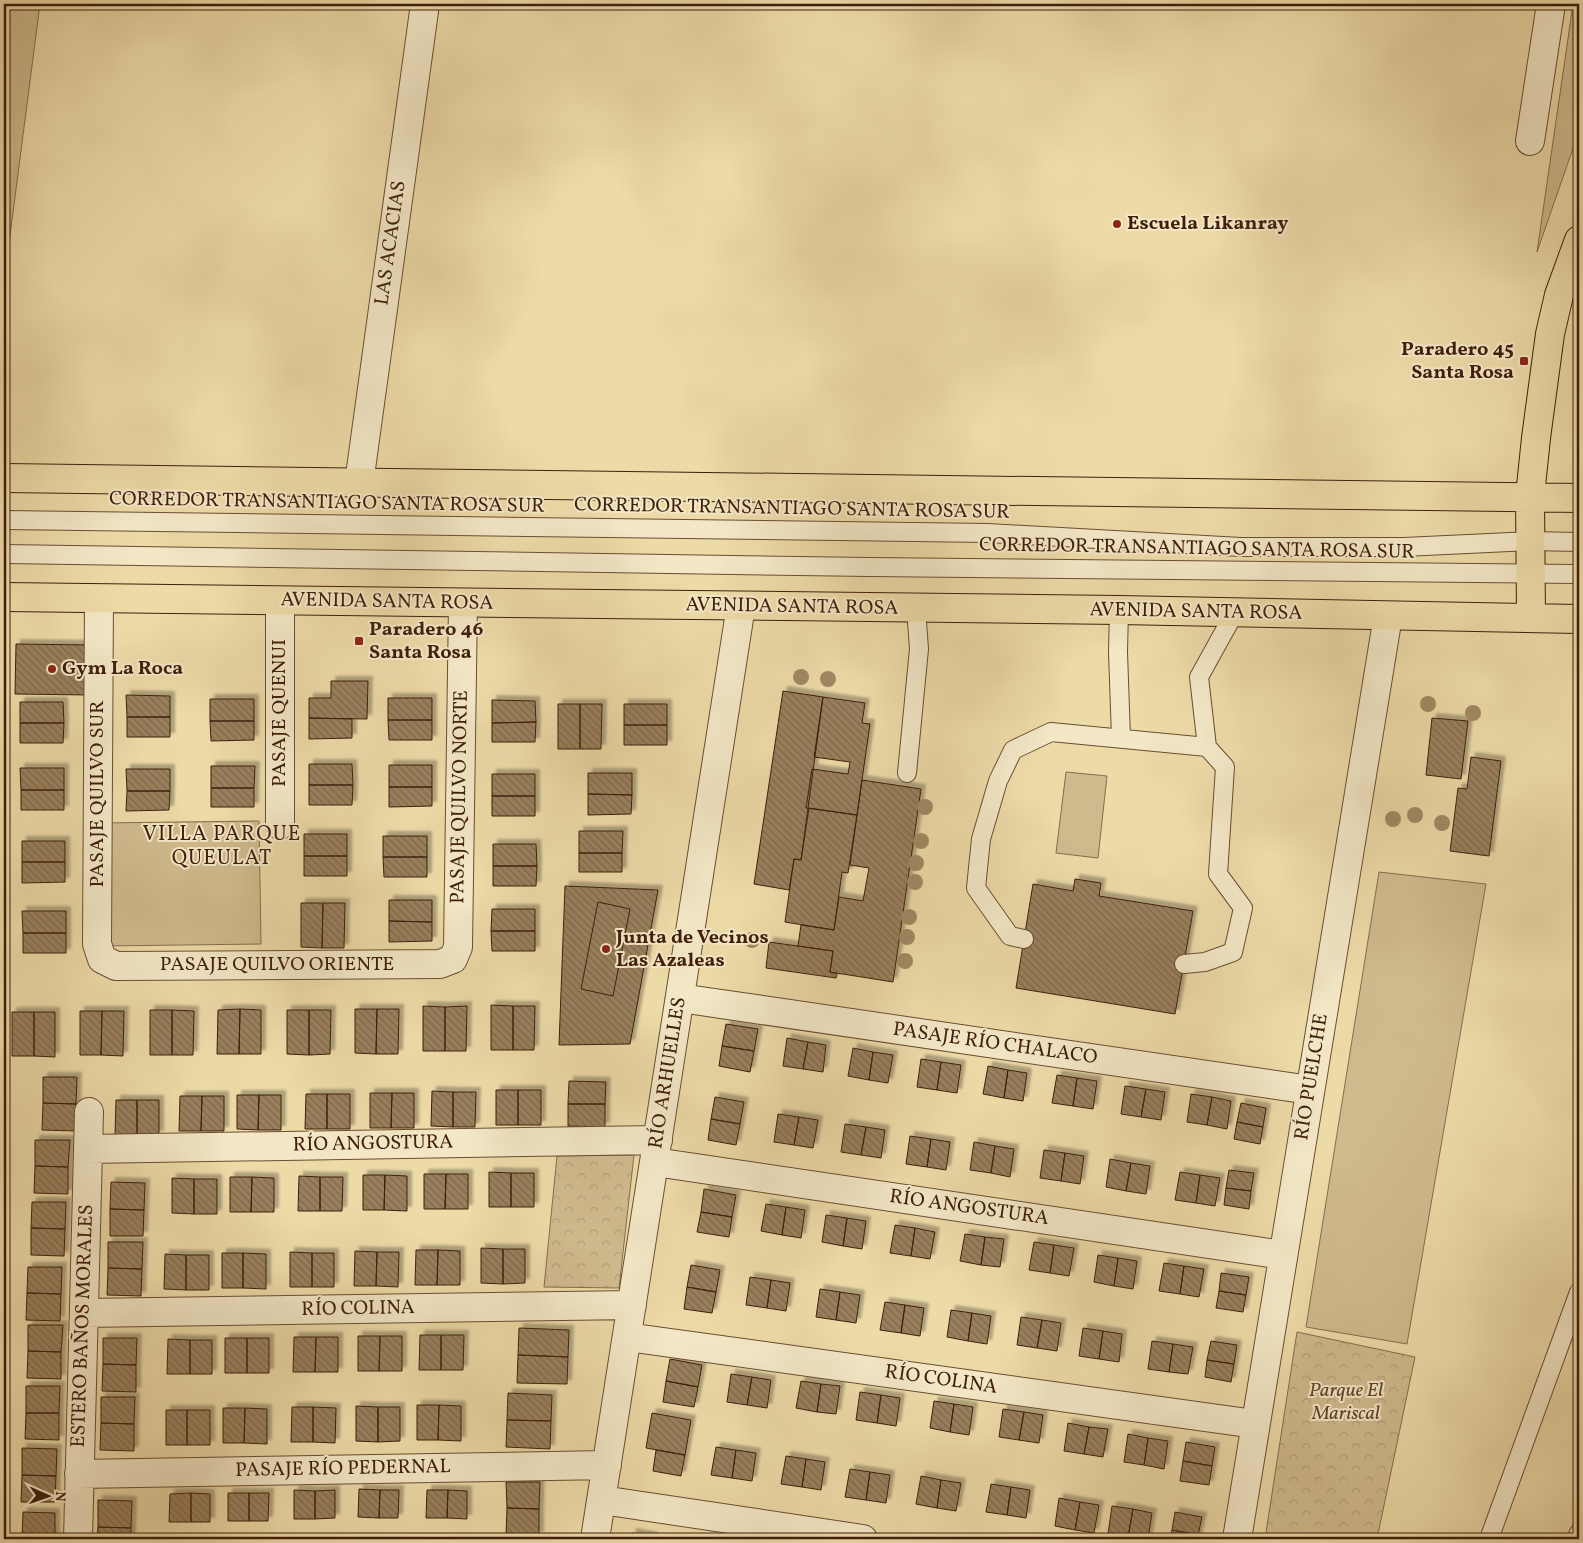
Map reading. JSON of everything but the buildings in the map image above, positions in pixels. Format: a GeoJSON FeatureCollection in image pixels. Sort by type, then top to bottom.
{"type":"FeatureCollection","features":[{"type":"Feature","properties":{"kind":"main road"},"geometry":{"type":"LineString","coordinates":[[1531,618],[1530,496],[1550,334],[1559,295],[1579,240]]}},
{"type":"Feature","properties":{"kind":"main road"},"geometry":{"type":"LineString","coordinates":[[4,478],[1579,498]]}},
{"type":"Feature","properties":{"kind":"main road","name":"AVENIDA SANTA ROSA"},"geometry":{"type":"LineString","coordinates":[[4,597],[1120,610],[1579,619]]}},
{"type":"Feature","properties":{"kind":"street","name":"LAS ACACIAS"},"geometry":{"type":"LineString","coordinates":[[359,483],[425,4]]}},
{"type":"Feature","properties":{"kind":"street"},"geometry":{"type":"LineString","coordinates":[[1530,141],[1551,4]]}},
{"type":"Feature","properties":{"kind":"street","name":"PASAJE QUILVO SUR"},"geometry":{"type":"LineString","coordinates":[[98,599],[96,944],[102,959]]}},
{"type":"Feature","properties":{"kind":"street","name":"PASAJE QUENUI"},"geometry":{"type":"LineString","coordinates":[[280,601],[280,825]]}},
{"type":"Feature","properties":{"kind":"street","name":"PASAJE QUILVO NORTE"},"geometry":{"type":"LineString","coordinates":[[453,959],[458,947],[463,603]]}},
{"type":"Feature","properties":{"kind":"street","name":"RÍO ARHUELLES"},"geometry":{"type":"LineString","coordinates":[[595,1539],[741,606]]}},
{"type":"Feature","properties":{"kind":"street","name":"RÍO PUELCHE"},"geometry":{"type":"LineString","coordinates":[[1237,1539],[1388,616]]}},
{"type":"Feature","properties":{"kind":"street","name":"PASAJE QUILVO ORIENTE"},"geometry":{"type":"LineString","coordinates":[[102,959],[116,966],[440,964],[453,959]]}},
{"type":"Feature","properties":{"kind":"street","name":"PASAJE RÍO CHALACO"},"geometry":{"type":"LineString","coordinates":[[680,998],[1310,1090]]}},
{"type":"Feature","properties":{"kind":"street","name":"ESTERO BAÑOS MORALES"},"geometry":{"type":"LineString","coordinates":[[78,1539],[89,1112]]}},
{"type":"Feature","properties":{"kind":"street","name":"RÍO ANGOSTURA"},"geometry":{"type":"LineString","coordinates":[[88,1149],[656,1151],[1283,1255]]}},
{"type":"Feature","properties":{"kind":"street","name":"RÍO COLINA"},"geometry":{"type":"LineString","coordinates":[[84,1313],[632,1305]]}},
{"type":"Feature","properties":{"kind":"street","name":"RÍO COLINA"},"geometry":{"type":"LineString","coordinates":[[627,1337],[1255,1424]]}},
{"type":"Feature","properties":{"kind":"street","name":"PASAJE RÍO PEDERNAL"},"geometry":{"type":"LineString","coordinates":[[79,1474],[607,1466]]}},
{"type":"Feature","properties":{"kind":"street"},"geometry":{"type":"LineString","coordinates":[[602,1500],[863,1539]]}},
{"type":"Feature","properties":{"kind":"lane","name":"CORREDOR TRANSANTIAGO SANTA ROSA SUR"},"geometry":{"type":"LineString","coordinates":[[4,520],[988,533],[1241,547],[1404,547],[1530,541],[1579,542]]}},
{"type":"Feature","properties":{"kind":"lane","name":"CORREDOR TRANSANTIAGO SANTA ROSA SUR"},"geometry":{"type":"LineString","coordinates":[[4,554],[830,567],[1579,574]]}},
{"type":"Feature","properties":{"kind":"lane"},"geometry":{"type":"LineString","coordinates":[[907,773],[918,649],[916,608]]}},
{"type":"Feature","properties":{"kind":"lane"},"geometry":{"type":"LineString","coordinates":[[1120,610],[1118,652],[1121,738]]}},
{"type":"Feature","properties":{"kind":"lane"},"geometry":{"type":"LineString","coordinates":[[1184,964],[1206,962],[1233,952],[1243,908],[1218,874],[1225,767],[1207,747],[1199,677],[1235,612]]}},
{"type":"Feature","properties":{"kind":"lane"},"geometry":{"type":"LineString","coordinates":[[1024,939],[1010,936],[976,888],[981,839],[998,781],[1013,750],[1051,732],[1207,747]]}},
{"type":"Feature","properties":{"kind":"lane"},"geometry":{"type":"LineString","coordinates":[[1490,1539],[1579,1292]]}},
{"type":"Feature","properties":{"kind":"lane"},"geometry":{"type":"LineString","coordinates":[[1576,1539],[1579,1533]]}},
{"type":"Feature","properties":{"kind":"green space"},"geometry":{"type":"Polygon","coordinates":[[[4,4],[40,4],[4,282],[4,4]]]}},
{"type":"Feature","properties":{"kind":"green space"},"geometry":{"type":"Polygon","coordinates":[[[1573,4],[1579,4],[1579,131],[1537,252],[1573,4]]]}},
{"type":"Feature","properties":{"kind":"green space"},"geometry":{"type":"Polygon","coordinates":[[[1066,772],[1107,776],[1098,858],[1056,853],[1066,772]]]}},
{"type":"Feature","properties":{"kind":"green space"},"geometry":{"type":"Polygon","coordinates":[[[259,821],[261,944],[104,946],[102,823],[259,821]]]}},
{"type":"Feature","properties":{"kind":"green space"},"geometry":{"type":"Polygon","coordinates":[[[1379,872],[1486,884],[1407,1344],[1306,1327],[1379,872]]]}},
{"type":"Feature","properties":{"kind":"green space"},"geometry":{"type":"Polygon","coordinates":[[[634,1155],[619,1288],[544,1287],[557,1156],[634,1155]]]}},
{"type":"Feature","properties":{"kind":"green space","name":"Parque El Mariscal"},"geometry":{"type":"Polygon","coordinates":[[[1297,1332],[1415,1357],[1377,1539],[1265,1539],[1297,1332]]]}},
{"type":"Feature","properties":{"kind":"place","name":"Escuela Likanray"},"geometry":{"type":"Point","coordinates":[1117,224]}},
{"type":"Feature","properties":{"kind":"place","name":"Paradero 45 Santa Rosa"},"geometry":{"type":"Point","coordinates":[1524,361]}},
{"type":"Feature","properties":{"kind":"place","name":"Paradero 46 Santa Rosa"},"geometry":{"type":"Point","coordinates":[359,641]}},
{"type":"Feature","properties":{"kind":"place","name":"Gym La Roca"},"geometry":{"type":"Point","coordinates":[52,669]}},
{"type":"Feature","properties":{"kind":"place","name":"Junta de Vecinos Las Azaleas"},"geometry":{"type":"Point","coordinates":[606,949]}},
{"type":"Feature","properties":{"kind":"district","name":"VILLA PARQUE QUEULAT"},"geometry":{"type":"Point","coordinates":[222,846]}}]}
